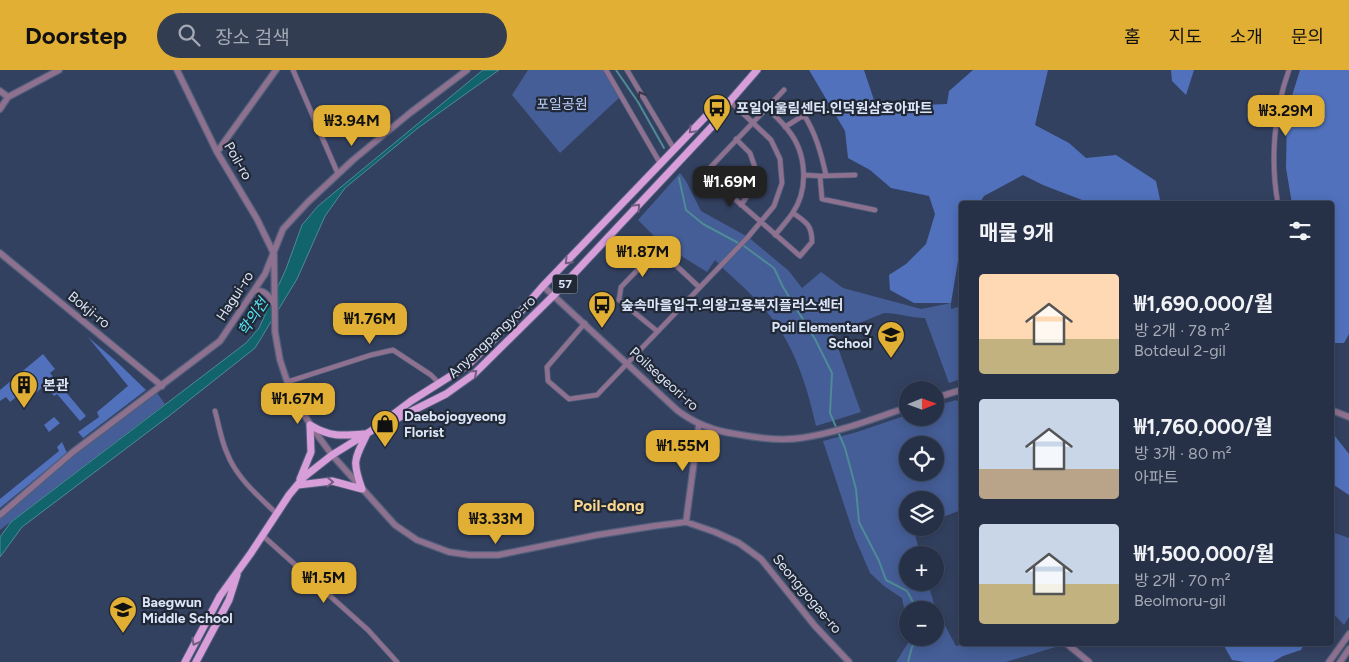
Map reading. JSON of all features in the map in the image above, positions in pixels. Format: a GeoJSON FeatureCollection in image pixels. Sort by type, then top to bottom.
{"type":"FeatureCollection","features":[{"type":"Feature","properties":{"kind":"main road","name":"Anyangpangyo-ro"},"geometry":{"type":"LineString","coordinates":[[369,432],[446,394],[474,374],[554,296],[719,119],[730,101],[757,70]]}},
{"type":"Feature","properties":{"kind":"main road","name":"Anyangpangyo-ro"},"geometry":{"type":"LineString","coordinates":[[185,662],[220,596],[276,513],[304,478],[332,456],[411,401],[440,384],[474,360],[710,111],[730,101]]}},
{"type":"Feature","properties":{"kind":"main road"},"geometry":{"type":"LineString","coordinates":[[362,489],[332,481],[298,485],[311,452],[310,425],[330,435],[344,436],[369,432]]}},
{"type":"Feature","properties":{"kind":"main road"},"geometry":{"type":"LineString","coordinates":[[362,489],[355,468],[355,460],[369,432]]}},
{"type":"Feature","properties":{"kind":"main road","name":"Anyangpangyo-ro"},"geometry":{"type":"LineString","coordinates":[[196,662],[230,600],[238,570]]}},
{"type":"Feature","properties":{"kind":"street"},"geometry":{"type":"LineString","coordinates":[[0,109],[8,97],[59,70]]}},
{"type":"Feature","properties":{"kind":"street","name":"Poil-ro"},"geometry":{"type":"LineString","coordinates":[[177,70],[217,152],[257,219],[274,254],[275,332],[280,360],[287,382]]}},
{"type":"Feature","properties":{"kind":"street"},"geometry":{"type":"LineString","coordinates":[[217,152],[276,70]]}},
{"type":"Feature","properties":{"kind":"street"},"geometry":{"type":"LineString","coordinates":[[293,70],[338,174]]}},
{"type":"Feature","properties":{"kind":"street","name":"Hagui-ro"},"geometry":{"type":"LineString","coordinates":[[0,515],[73,452],[220,341],[257,290],[274,254],[283,229],[338,174],[410,113],[467,70]]}},
{"type":"Feature","properties":{"kind":"street"},"geometry":{"type":"LineString","coordinates":[[606,70],[660,163]]}},
{"type":"Feature","properties":{"kind":"street"},"geometry":{"type":"LineString","coordinates":[[627,70],[674,149]]}},
{"type":"Feature","properties":{"kind":"street"},"geometry":{"type":"LineString","coordinates":[[1278,201],[1274,161],[1278,115],[1283,87],[1289,70]]}},
{"type":"Feature","properties":{"kind":"street"},"geometry":{"type":"LineString","coordinates":[[784,90],[705,173],[800,256],[812,242],[812,230],[807,223],[793,213]]}},
{"type":"Feature","properties":{"kind":"street"},"geometry":{"type":"LineString","coordinates":[[0,91],[8,97]]}},
{"type":"Feature","properties":{"kind":"street"},"geometry":{"type":"LineString","coordinates":[[585,323],[547,367],[548,381],[569,399],[597,395],[738,247],[774,206],[782,183],[780,159],[771,140],[730,101]]}},
{"type":"Feature","properties":{"kind":"street"},"geometry":{"type":"LineString","coordinates":[[767,108],[790,132],[800,150],[805,175],[793,213],[775,235]]}},
{"type":"Feature","properties":{"kind":"street"},"geometry":{"type":"LineString","coordinates":[[785,127],[804,115],[813,129],[820,147],[826,175]]}},
{"type":"Feature","properties":{"kind":"street"},"geometry":{"type":"LineString","coordinates":[[736,139],[750,153],[758,176],[741,205]]}},
{"type":"Feature","properties":{"kind":"street"},"geometry":{"type":"LineString","coordinates":[[805,175],[855,174]]}},
{"type":"Feature","properties":{"kind":"street"},"geometry":{"type":"LineString","coordinates":[[820,176],[822,199],[875,210]]}},
{"type":"Feature","properties":{"kind":"street","name":"Bokji-ro"},"geometry":{"type":"LineString","coordinates":[[0,253],[162,386]]}},
{"type":"Feature","properties":{"kind":"street"},"geometry":{"type":"LineString","coordinates":[[657,331],[619,300],[621,286],[656,253],[665,255],[699,287]]}},
{"type":"Feature","properties":{"kind":"street","name":"Poilsegeori-ro"},"geometry":{"type":"LineString","coordinates":[[543,286],[677,410],[689,419],[717,431],[767,438],[800,438],[833,431],[899,410]]}},
{"type":"Feature","properties":{"kind":"street"},"geometry":{"type":"LineString","coordinates":[[257,290],[269,296],[274,304]]}},
{"type":"Feature","properties":{"kind":"street"},"geometry":{"type":"LineString","coordinates":[[332,456],[310,425],[291,393],[287,382],[371,355],[393,350],[431,375],[440,384]]}},
{"type":"Feature","properties":{"kind":"street"},"geometry":{"type":"LineString","coordinates":[[944,395],[959,391]]}},
{"type":"Feature","properties":{"kind":"street"},"geometry":{"type":"LineString","coordinates":[[215,411],[227,453],[238,473],[260,499],[276,513]]}},
{"type":"Feature","properties":{"kind":"street"},"geometry":{"type":"LineString","coordinates":[[1334,411],[1349,417]]}},
{"type":"Feature","properties":{"kind":"street"},"geometry":{"type":"LineString","coordinates":[[686,522],[699,424]]}},
{"type":"Feature","properties":{"kind":"street","name":"Seonggogae-ro"},"geometry":{"type":"LineString","coordinates":[[332,456],[396,524],[417,540],[449,552],[470,555],[498,555],[598,535],[686,522],[715,532],[739,543],[761,559],[815,626],[849,662]]}},
{"type":"Feature","properties":{"kind":"street"},"geometry":{"type":"LineString","coordinates":[[262,535],[368,630],[397,662]]}},
{"type":"Feature","properties":{"kind":"street"},"geometry":{"type":"LineString","coordinates":[[1329,662],[1349,634]]}},
{"type":"Feature","properties":{"kind":"street"},"geometry":{"type":"LineString","coordinates":[[1069,646],[1088,662]]}},
{"type":"Feature","properties":{"kind":"street"},"geometry":{"type":"LineString","coordinates":[[1340,662],[1349,649]]}},
{"type":"Feature","properties":{"kind":"green space","name":"포일공원"},"geometry":{"type":"Polygon","coordinates":[[[528,70],[605,70],[621,96],[560,153],[512,95],[528,70]]]}},
{"type":"Feature","properties":{"kind":"green space"},"geometry":{"type":"Polygon","coordinates":[[[680,173],[701,211],[748,237],[789,271],[802,288],[821,272],[843,288],[921,309],[951,303],[951,309],[959,307],[959,380],[949,383],[925,318],[884,313],[833,334],[861,412],[816,426],[808,393],[796,361],[781,331],[760,304],[715,260],[707,272],[662,244],[638,220],[680,173]]]}},
{"type":"Feature","properties":{"kind":"green space"},"geometry":{"type":"Polygon","coordinates":[[[157,393],[165,404],[0,530],[0,518],[75,454],[157,393]]]}},
{"type":"Feature","properties":{"kind":"green space"},"geometry":{"type":"Polygon","coordinates":[[[956,400],[959,402],[959,511],[944,517],[944,491],[899,491],[899,536],[915,536],[918,546],[899,546],[899,591],[930,591],[933,601],[903,601],[902,598],[884,586],[870,573],[855,538],[823,441],[899,418],[899,426],[944,426],[944,403],[956,400]]]}},
{"type":"Feature","properties":{"kind":"green space"},"geometry":{"type":"Polygon","coordinates":[[[1335,533],[1349,538],[1349,617],[1344,625],[1334,614],[1335,533]]]}},
{"type":"Feature","properties":{"kind":"green space"},"geometry":{"type":"Polygon","coordinates":[[[944,624],[956,646],[1059,646],[1006,662],[896,662],[906,646],[944,646],[944,624]]]}},
{"type":"Feature","properties":{"kind":"shaded area","name":"학의천"},"geometry":{"type":"Polygon","coordinates":[[[483,70],[499,70],[418,128],[345,188],[325,216],[297,279],[255,348],[169,416],[22,527],[0,557],[0,537],[11,522],[246,343],[259,328],[286,269],[302,225],[318,206],[483,70]]]}},
{"type":"Feature","properties":{"kind":"shaded area"},"geometry":{"type":"Polygon","coordinates":[[[809,70],[864,70],[874,100],[920,105],[947,104],[949,91],[973,70],[1048,70],[1035,125],[1069,143],[1086,158],[1116,155],[1156,181],[1160,201],[1083,201],[1023,175],[984,196],[981,201],[959,201],[959,255],[951,303],[914,303],[890,290],[889,275],[906,264],[926,244],[935,214],[929,196],[891,188],[870,170],[848,158],[845,131],[809,70]]]}},
{"type":"Feature","properties":{"kind":"shaded area"},"geometry":{"type":"Polygon","coordinates":[[[1171,70],[1194,70],[1186,95],[1172,81],[1171,70]]]}},
{"type":"Feature","properties":{"kind":"shaded area"},"geometry":{"type":"Polygon","coordinates":[[[1300,70],[1349,70],[1349,334],[1344,343],[1334,343],[1334,201],[1292,201],[1286,168],[1287,112],[1300,70]]]}},
{"type":"Feature","properties":{"kind":"shaded area"},"geometry":{"type":"Polygon","coordinates":[[[88,337],[146,390],[83,438],[78,432],[99,417],[97,412],[128,386],[88,337]]]}},
{"type":"Feature","properties":{"kind":"shaded area"},"geometry":{"type":"Polygon","coordinates":[[[43,354],[55,369],[50,373],[86,416],[80,421],[57,394],[54,396],[45,385],[31,397],[25,390],[10,402],[6,397],[0,401],[0,390],[43,354]]]}},
{"type":"Feature","properties":{"kind":"shaded area"},"geometry":{"type":"Polygon","coordinates":[[[54,417],[60,423],[49,432],[44,425],[54,417]]]}},
{"type":"Feature","properties":{"kind":"shaded area"},"geometry":{"type":"Polygon","coordinates":[[[1334,435],[1349,454],[1349,495],[1334,485],[1334,435]]]}},
{"type":"Feature","properties":{"kind":"shaded area"},"geometry":{"type":"Polygon","coordinates":[[[62,442],[67,453],[0,508],[0,499],[59,451],[57,447],[62,442]]]}},
{"type":"Feature","properties":{"kind":"shaded area"},"geometry":{"type":"Polygon","coordinates":[[[1224,646],[1303,646],[1301,650],[1283,656],[1273,662],[1232,660],[1224,646]]]}},
{"type":"Feature","properties":{"kind":"waterway"},"geometry":{"type":"LineString","coordinates":[[616,70],[638,102],[664,148]]}},
{"type":"Feature","properties":{"kind":"waterway"},"geometry":{"type":"LineString","coordinates":[[679,178],[686,210],[703,224],[744,246],[774,268],[783,287],[815,339],[832,373],[830,413],[845,448],[856,489],[859,522],[879,561],[886,580],[907,591],[912,601]]}},
{"type":"Feature","properties":{"kind":"waterway"},"geometry":{"type":"LineString","coordinates":[[908,662],[913,646]]}},
{"type":"Feature","properties":{"kind":"place","name":"포일어울림센터.인덕원삼호아파트"},"geometry":{"type":"Point","coordinates":[717,132]}},
{"type":"Feature","properties":{"kind":"place","name":"숲속마을입구.의왕고용복지플러스센터"},"geometry":{"type":"Point","coordinates":[602,329]}},
{"type":"Feature","properties":{"kind":"place","name":"Poil Elementary School"},"geometry":{"type":"Point","coordinates":[891,359]}},
{"type":"Feature","properties":{"kind":"place","name":"본관"},"geometry":{"type":"Point","coordinates":[24,409]}},
{"type":"Feature","properties":{"kind":"place","name":"Daebojogyeong Florist"},"geometry":{"type":"Point","coordinates":[385,448]}},
{"type":"Feature","properties":{"kind":"place","name":"Baegwun Middle School"},"geometry":{"type":"Point","coordinates":[123,634]}},
{"type":"Feature","properties":{"kind":"district","name":"Poil-dong"},"geometry":{"type":"Point","coordinates":[609,505]}}]}
